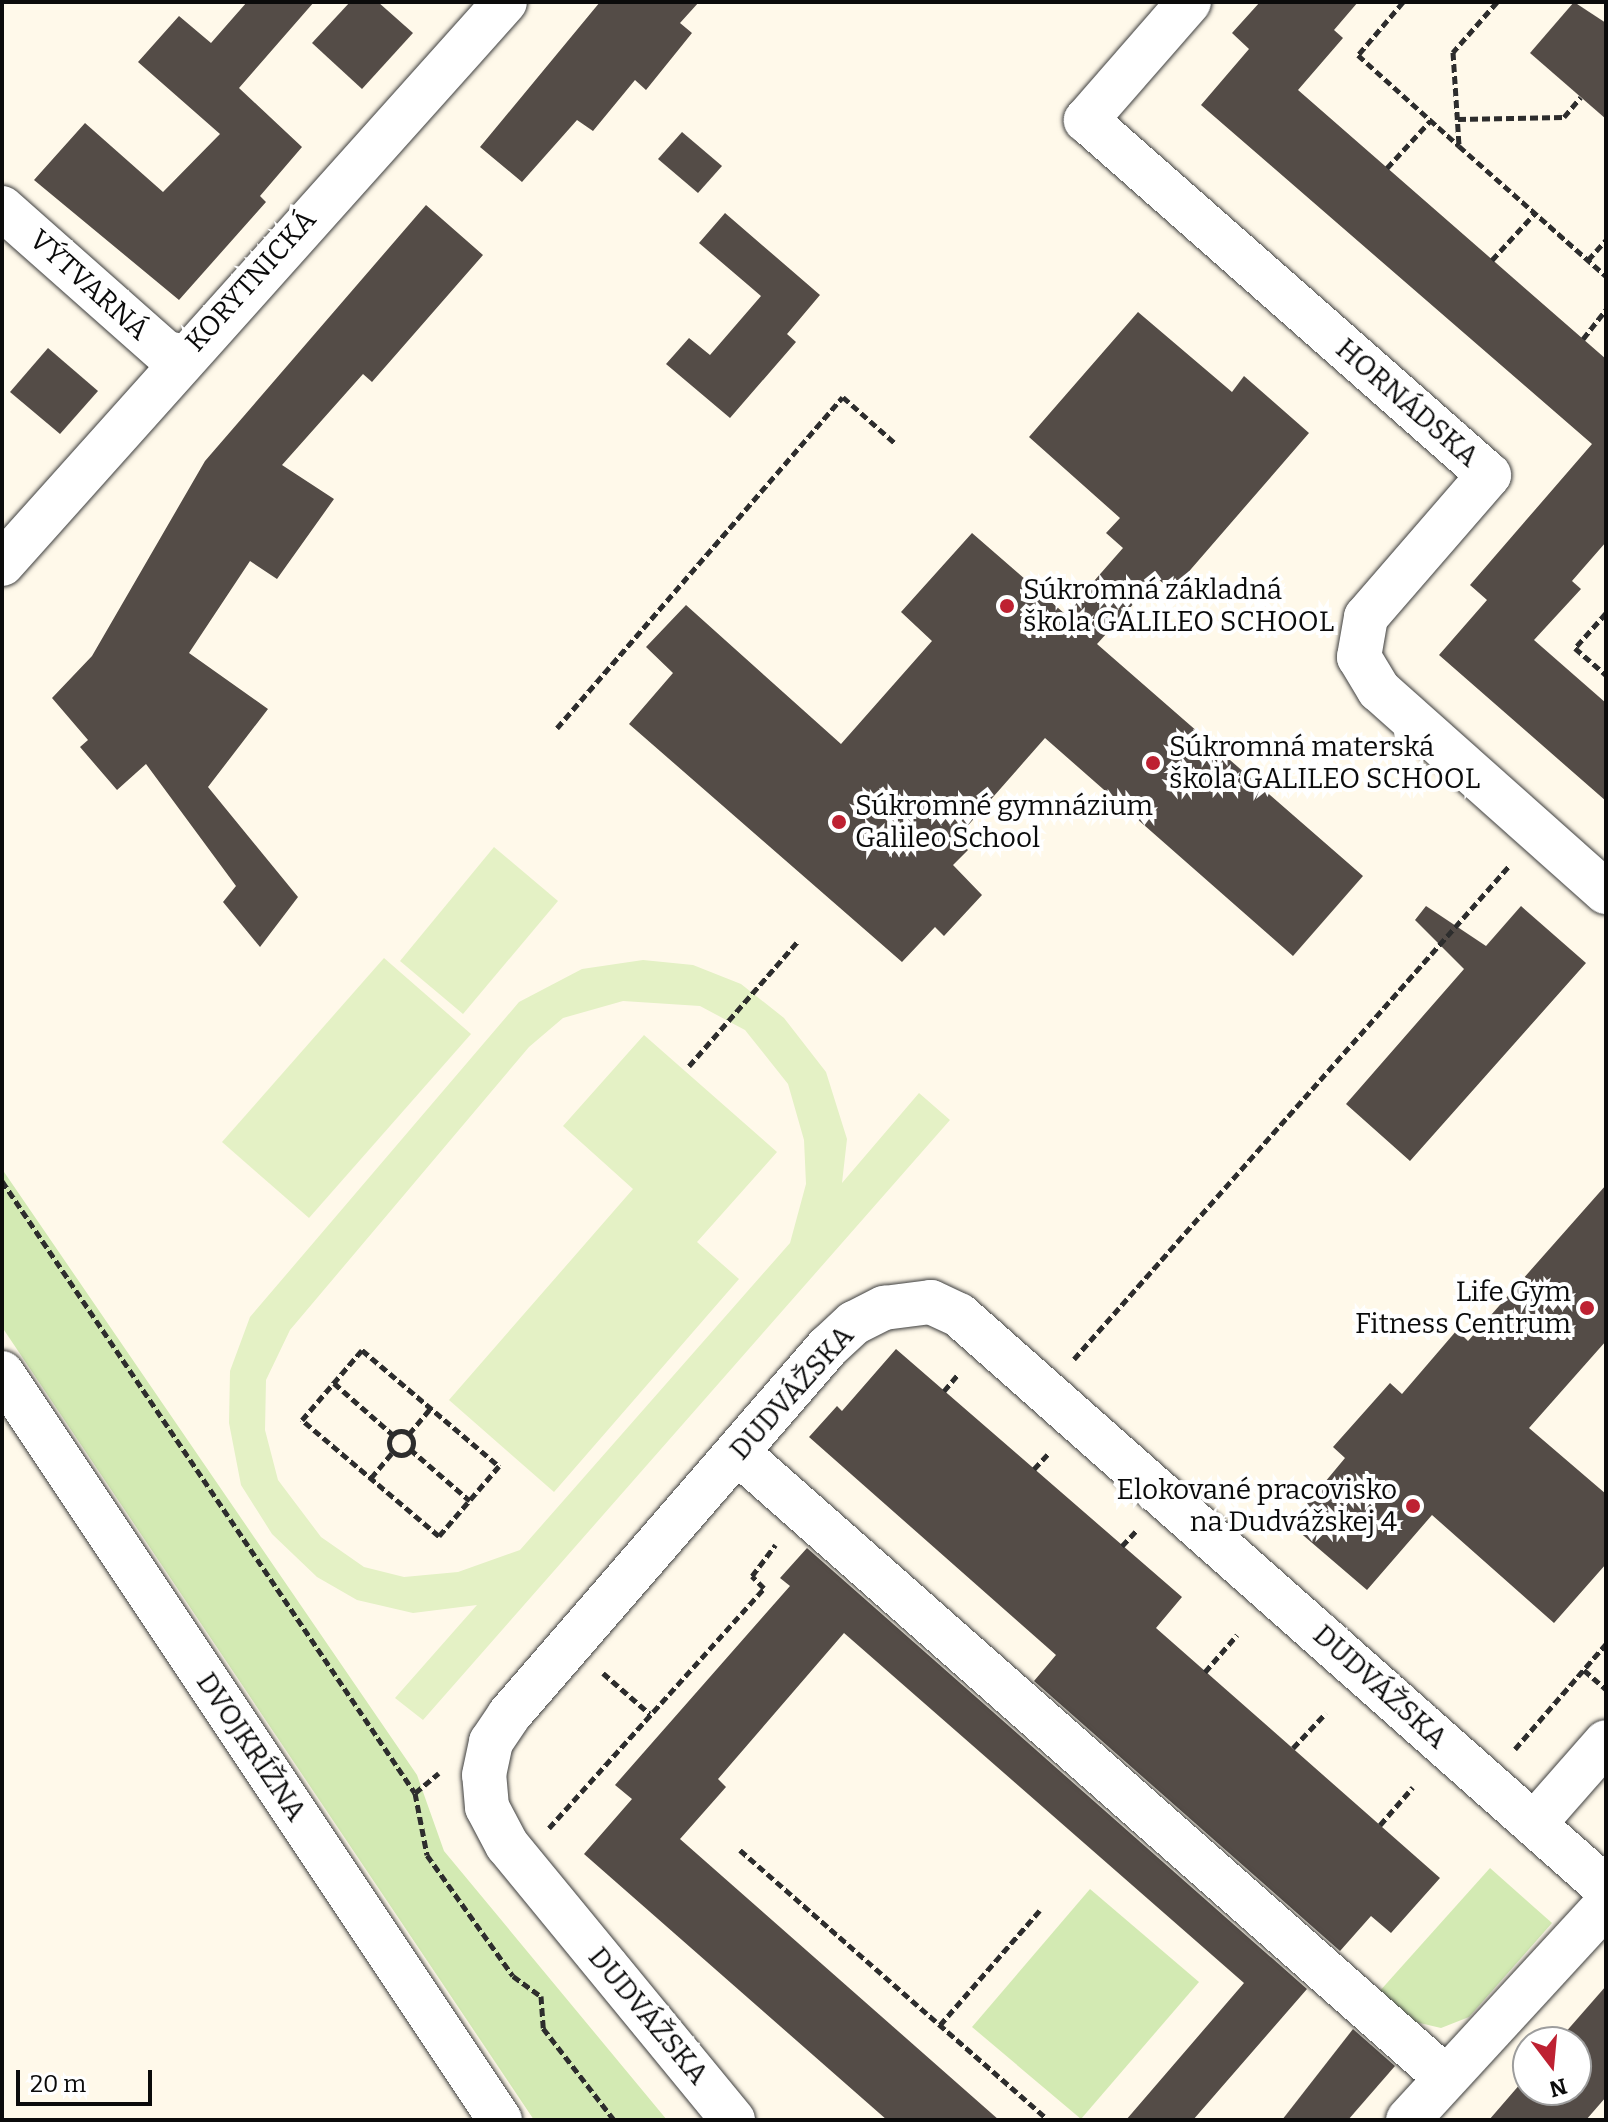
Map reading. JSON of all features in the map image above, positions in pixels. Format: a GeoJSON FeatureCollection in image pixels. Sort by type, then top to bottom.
{"type":"FeatureCollection","features":[{"type":"Feature","properties":{"kind":"street","name":"HORNÁDSKA"},"geometry":{"type":"LineString","coordinates":[[1189,2],[1086,120],[1489,475],[1366,617],[1359,657],[1379,690],[1606,892]]}},
{"type":"Feature","properties":{"kind":"street","name":"KORYTNICKÁ"},"geometry":{"type":"LineString","coordinates":[[2,564],[176,362],[499,4]]}},
{"type":"Feature","properties":{"kind":"street","name":"VÝTVARNÁ"},"geometry":{"type":"LineString","coordinates":[[2,208],[176,362]]}},
{"type":"Feature","properties":{"kind":"street","name":"DUDVÁŽSKA"},"geometry":{"type":"LineString","coordinates":[[733,2120],[507,1845],[487,1807],[484,1775],[491,1742],[571,1644],[854,1323],[913,1302],[946,1307],[1606,1888]]}},
{"type":"Feature","properties":{"kind":"street","name":"DVOJKRÍŽNA"},"geometry":{"type":"LineString","coordinates":[[2,1373],[500,2120]]}},
{"type":"Feature","properties":{"kind":"street"},"geometry":{"type":"LineString","coordinates":[[738,1453],[1445,2077]]}},
{"type":"Feature","properties":{"kind":"street"},"geometry":{"type":"LineString","coordinates":[[1534,1824],[1606,1742]]}},
{"type":"Feature","properties":{"kind":"street"},"geometry":{"type":"LineString","coordinates":[[1408,2120],[1606,1905]]}},
{"type":"Feature","properties":{"kind":"path"},"geometry":{"type":"LineString","coordinates":[[1403,2],[1358,55],[1606,276]]}},
{"type":"Feature","properties":{"kind":"path"},"geometry":{"type":"LineString","coordinates":[[1459,146],[1453,52],[1497,2]]}},
{"type":"Feature","properties":{"kind":"path"},"geometry":{"type":"LineString","coordinates":[[1458,119],[1564,117],[1581,97]]}},
{"type":"Feature","properties":{"kind":"path"},"geometry":{"type":"LineString","coordinates":[[1387,168],[1430,121]]}},
{"type":"Feature","properties":{"kind":"path"},"geometry":{"type":"LineString","coordinates":[[1492,260],[1535,213]]}},
{"type":"Feature","properties":{"kind":"path"},"geometry":{"type":"LineString","coordinates":[[1588,260],[1606,240]]}},
{"type":"Feature","properties":{"kind":"path"},"geometry":{"type":"LineString","coordinates":[[1583,339],[1606,310]]}},
{"type":"Feature","properties":{"kind":"path"},"geometry":{"type":"LineString","coordinates":[[557,728],[843,397],[896,444]]}},
{"type":"Feature","properties":{"kind":"path"},"geometry":{"type":"LineString","coordinates":[[1606,613],[1575,648],[1606,675]]}},
{"type":"Feature","properties":{"kind":"path"},"geometry":{"type":"LineString","coordinates":[[1072,1362],[1509,865]]}},
{"type":"Feature","properties":{"kind":"path"},"geometry":{"type":"LineString","coordinates":[[689,1066],[799,940]]}},
{"type":"Feature","properties":{"kind":"path"},"geometry":{"type":"LineString","coordinates":[[2,1181],[415,1793],[427,1855],[513,1976],[541,1996],[543,2028],[614,2120]]}},
{"type":"Feature","properties":{"kind":"path"},"geometry":{"type":"LineString","coordinates":[[362,1350],[499,1466],[439,1536],[302,1420],[334,1383],[362,1350]]}},
{"type":"Feature","properties":{"kind":"path"},"geometry":{"type":"LineString","coordinates":[[334,1383],[392,1434],[409,1434]]}},
{"type":"Feature","properties":{"kind":"path"},"geometry":{"type":"LineString","coordinates":[[431,1408],[409,1434],[410,1449],[470,1501]]}},
{"type":"Feature","properties":{"kind":"path"},"geometry":{"type":"LineString","coordinates":[[392,1434],[393,1452]]}},
{"type":"Feature","properties":{"kind":"path"},"geometry":{"type":"LineString","coordinates":[[371,1478],[393,1452],[410,1449]]}},
{"type":"Feature","properties":{"kind":"path"},"geometry":{"type":"LineString","coordinates":[[538,1839],[764,1588],[752,1576],[775,1546]]}},
{"type":"Feature","properties":{"kind":"path"},"geometry":{"type":"LineString","coordinates":[[1205,1672],[1237,1635]]}},
{"type":"Feature","properties":{"kind":"path"},"geometry":{"type":"LineString","coordinates":[[571,1644],[650,1714]]}},
{"type":"Feature","properties":{"kind":"path"},"geometry":{"type":"LineString","coordinates":[[1486,1782],[1606,1644]]}},
{"type":"Feature","properties":{"kind":"path"},"geometry":{"type":"LineString","coordinates":[[1584,1670],[1606,1689]]}},
{"type":"Feature","properties":{"kind":"path"},"geometry":{"type":"LineString","coordinates":[[1293,1748],[1326,1713]]}},
{"type":"Feature","properties":{"kind":"path"},"geometry":{"type":"LineString","coordinates":[[415,1793],[445,1768]]}},
{"type":"Feature","properties":{"kind":"path"},"geometry":{"type":"LineString","coordinates":[[1380,1825],[1413,1787]]}},
{"type":"Feature","properties":{"kind":"path"},"geometry":{"type":"LineString","coordinates":[[740,1850],[1048,2120]]}},
{"type":"Feature","properties":{"kind":"path"},"geometry":{"type":"LineString","coordinates":[[940,2025],[1040,1910]]}},
{"type":"Feature","properties":{"kind":"green space"},"geometry":{"type":"Polygon","coordinates":[[[494,847],[558,901],[463,1014],[400,961],[494,847]]]}},
{"type":"Feature","properties":{"kind":"green space"},"geometry":{"type":"Polygon","coordinates":[[[384,958],[471,1034],[309,1218],[222,1142],[384,958]]]}},
{"type":"Feature","properties":{"kind":"green space"},"geometry":{"type":"Polygon","coordinates":[[[643,960],[693,965],[741,984],[784,1018],[826,1072],[847,1139],[842,1183],[919,1093],[950,1120],[423,1720],[395,1698],[477,1605],[413,1613],[357,1600],[317,1577],[272,1534],[241,1485],[229,1423],[230,1371],[250,1317],[519,1002],[582,969],[643,960]],[[623,1001],[563,1018],[529,1047],[290,1330],[266,1380],[265,1430],[278,1480],[321,1537],[364,1567],[404,1577],[458,1572],[520,1550],[790,1243],[806,1184],[804,1140],[788,1084],[745,1030],[700,1006],[623,1001]]]}},
{"type":"Feature","properties":{"kind":"green space"},"geometry":{"type":"Polygon","coordinates":[[[644,1035],[777,1152],[697,1242],[739,1279],[554,1492],[449,1400],[633,1189],[563,1126],[644,1035]]]}},
{"type":"Feature","properties":{"kind":"green space"},"geometry":{"type":"Polygon","coordinates":[[[2,1169],[417,1775],[444,1851],[667,2120],[534,2120],[2,1327],[2,1169]]]}},
{"type":"Feature","properties":{"kind":"green space"},"geometry":{"type":"Polygon","coordinates":[[[1490,1868],[1552,1923],[1469,2017],[1441,2028],[1407,2020],[1378,1993],[1490,1868]]]}},
{"type":"Feature","properties":{"kind":"green space"},"geometry":{"type":"Polygon","coordinates":[[[1090,1889],[1199,1982],[1081,2119],[972,2027],[1090,1889]]]}},
{"type":"Feature","properties":{"kind":"building"},"geometry":{"type":"Polygon","coordinates":[[[247,2],[314,2],[239,88],[302,147],[260,196],[266,202],[179,300],[34,180],[85,123],[163,192],[220,134],[138,62],[179,16],[211,43],[247,2]]]}},
{"type":"Feature","properties":{"kind":"building"},"geometry":{"type":"Polygon","coordinates":[[[350,2],[378,2],[413,33],[362,89],[312,43],[350,2]]]}},
{"type":"Feature","properties":{"kind":"building"},"geometry":{"type":"Polygon","coordinates":[[[600,2],[699,2],[680,23],[692,33],[646,90],[635,80],[593,131],[577,120],[522,182],[480,147],[600,2]]]}},
{"type":"Feature","properties":{"kind":"building"},"geometry":{"type":"Polygon","coordinates":[[[1260,2],[1358,2],[1334,30],[1343,38],[1298,90],[1606,359],[1606,542],[1572,581],[1581,589],[1534,640],[1606,703],[1606,801],[1439,655],[1487,600],[1470,585],[1592,444],[1201,105],[1249,49],[1232,33],[1260,2]]]}},
{"type":"Feature","properties":{"kind":"building"},"geometry":{"type":"Polygon","coordinates":[[[1574,2],[1606,23],[1606,119],[1530,53],[1574,2]]]}},
{"type":"Feature","properties":{"kind":"building"},"geometry":{"type":"Polygon","coordinates":[[[682,132],[722,166],[698,193],[658,159],[682,132]]]}},
{"type":"Feature","properties":{"kind":"building"},"geometry":{"type":"Polygon","coordinates":[[[426,205],[483,255],[372,382],[363,374],[282,465],[334,499],[277,579],[250,561],[189,653],[268,709],[208,787],[298,897],[260,947],[223,902],[236,886],[146,764],[117,790],[80,747],[88,740],[52,698],[92,656],[205,461],[426,205]]]}},
{"type":"Feature","properties":{"kind":"building"},"geometry":{"type":"Polygon","coordinates":[[[725,213],[820,295],[787,334],[796,342],[730,418],[666,364],[689,338],[710,355],[761,296],[699,243],[725,213]]]}},
{"type":"Feature","properties":{"kind":"building"},"geometry":{"type":"Polygon","coordinates":[[[1138,312],[1232,392],[1244,376],[1309,433],[1172,591],[1157,578],[1097,644],[1363,876],[1293,956],[1045,738],[956,839],[968,850],[953,865],[982,895],[944,936],[935,927],[902,962],[629,724],[673,673],[646,647],[686,605],[841,744],[932,641],[901,612],[972,533],[1065,614],[1123,548],[1106,533],[1120,518],[1029,437],[1138,312]]]}},
{"type":"Feature","properties":{"kind":"building"},"geometry":{"type":"Polygon","coordinates":[[[48,348],[98,391],[60,434],[10,392],[48,348]]]}},
{"type":"Feature","properties":{"kind":"building"},"geometry":{"type":"Polygon","coordinates":[[[1426,906],[1486,946],[1521,906],[1586,963],[1410,1161],[1346,1104],[1464,969],[1415,920],[1426,906]]]}},
{"type":"Feature","properties":{"kind":"building"},"geometry":{"type":"Polygon","coordinates":[[[1606,1185],[1606,1341],[1529,1428],[1606,1494],[1606,1564],[1554,1623],[1432,1515],[1367,1590],[1290,1524],[1345,1458],[1333,1447],[1390,1383],[1402,1394],[1457,1330],[1468,1341],[1606,1185]]]}},
{"type":"Feature","properties":{"kind":"building"},"geometry":{"type":"Polygon","coordinates":[[[896,1349],[1182,1597],[1156,1628],[1440,1878],[1391,1933],[1371,1916],[1340,1951],[1034,1681],[1056,1655],[809,1437],[837,1406],[842,1411],[896,1349]]]}},
{"type":"Feature","properties":{"kind":"building"},"geometry":{"type":"Polygon","coordinates":[[[807,1548],[1307,1989],[1193,2120],[1126,2120],[1244,1983],[844,1633],[718,1779],[726,1787],[680,1839],[999,2120],[887,2120],[584,1854],[632,1799],[615,1785],[790,1586],[780,1578],[807,1548]]]}},
{"type":"Feature","properties":{"kind":"building"},"geometry":{"type":"Polygon","coordinates":[[[1606,1986],[1606,2097],[1586,2120],[1489,2120],[1512,2093],[1512,2106],[1592,2106],[1592,2026],[1571,2026],[1606,1986]]]}},
{"type":"Feature","properties":{"kind":"building"},"geometry":{"type":"Polygon","coordinates":[[[1353,2029],[1395,2066],[1348,2120],[1282,2120],[1353,2029]]]}},
{"type":"Feature","properties":{"kind":"place","name":"Súkromná základná škola GALILEO SCHOOL"},"geometry":{"type":"Point","coordinates":[1007,606]}},
{"type":"Feature","properties":{"kind":"place","name":"Súkromná materská škola GALILEO SCHOOL"},"geometry":{"type":"Point","coordinates":[1153,763]}},
{"type":"Feature","properties":{"kind":"place","name":"Súkromné gymnázium Galileo School"},"geometry":{"type":"Point","coordinates":[839,822]}},
{"type":"Feature","properties":{"kind":"place","name":"Life Gym Fitness Centrum"},"geometry":{"type":"Point","coordinates":[1587,1308]}},
{"type":"Feature","properties":{"kind":"place","name":"Elokované pracovisko na Dudvážskej 4"},"geometry":{"type":"Point","coordinates":[1413,1506]}}]}
